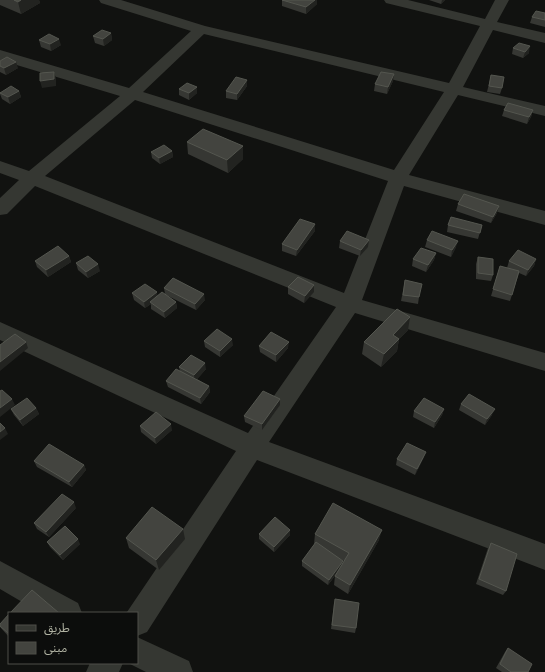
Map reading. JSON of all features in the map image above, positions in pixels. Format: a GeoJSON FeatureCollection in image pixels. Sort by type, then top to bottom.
{"type":"FeatureCollection","features":[{"type":"Feature","properties":{"kind":"street"},"geometry":{"type":"LineString","coordinates":[[106,0],[201,29],[545,111]]}},
{"type":"Feature","properties":{"kind":"street"},"geometry":{"type":"LineString","coordinates":[[391,0],[545,38]]}},
{"type":"Feature","properties":{"kind":"street"},"geometry":{"type":"LineString","coordinates":[[138,620],[252,447],[350,304],[398,178],[453,90],[502,0]]}},
{"type":"Feature","properties":{"kind":"street"},"geometry":{"type":"LineString","coordinates":[[0,209],[32,178],[132,94],[201,29]]}},
{"type":"Feature","properties":{"kind":"street"},"geometry":{"type":"LineString","coordinates":[[0,55],[132,94],[398,178],[545,218]]}},
{"type":"Feature","properties":{"kind":"street"},"geometry":{"type":"LineString","coordinates":[[0,167],[32,178],[350,304],[545,362]]}},
{"type":"Feature","properties":{"kind":"street"},"geometry":{"type":"LineString","coordinates":[[0,330],[252,447],[545,557]]}},
{"type":"Feature","properties":{"kind":"street"},"geometry":{"type":"LineString","coordinates":[[0,574],[66,612]]}},
{"type":"Feature","properties":{"kind":"street"},"geometry":{"type":"LineString","coordinates":[[138,652],[178,672]]}},
{"type":"Feature","properties":{"kind":"street"},"geometry":{"type":"LineString","coordinates":[[101,672],[107,664]]}},
{"type":"Feature","properties":{"kind":"building"},"geometry":{"type":"Polygon","coordinates":[[[282,0],[315,0],[306,7],[282,0]]]}},
{"type":"Feature","properties":{"kind":"building"},"geometry":{"type":"Polygon","coordinates":[[[536,11],[545,13],[545,20],[532,17],[536,11]]]}},
{"type":"Feature","properties":{"kind":"building"},"geometry":{"type":"Polygon","coordinates":[[[102,30],[111,33],[103,39],[93,36],[102,30]]]}},
{"type":"Feature","properties":{"kind":"building"},"geometry":{"type":"Polygon","coordinates":[[[49,34],[59,39],[50,44],[39,40],[49,34]]]}},
{"type":"Feature","properties":{"kind":"building"},"geometry":{"type":"Polygon","coordinates":[[[519,43],[530,46],[525,52],[513,48],[519,43]]]}},
{"type":"Feature","properties":{"kind":"building"},"geometry":{"type":"Polygon","coordinates":[[[7,57],[16,62],[4,68],[0,66],[0,61],[7,57]]]}},
{"type":"Feature","properties":{"kind":"building"},"geometry":{"type":"Polygon","coordinates":[[[54,72],[54,79],[40,81],[40,73],[54,72]]]}},
{"type":"Feature","properties":{"kind":"building"},"geometry":{"type":"Polygon","coordinates":[[[381,72],[394,74],[388,87],[375,84],[381,72]]]}},
{"type":"Feature","properties":{"kind":"building"},"geometry":{"type":"Polygon","coordinates":[[[491,75],[504,77],[502,88],[489,86],[491,75]]]}},
{"type":"Feature","properties":{"kind":"building"},"geometry":{"type":"Polygon","coordinates":[[[236,77],[247,80],[237,94],[226,91],[236,77]]]}},
{"type":"Feature","properties":{"kind":"building"},"geometry":{"type":"Polygon","coordinates":[[[187,83],[197,87],[189,93],[179,89],[187,83]]]}},
{"type":"Feature","properties":{"kind":"building"},"geometry":{"type":"Polygon","coordinates":[[[11,86],[19,91],[8,97],[0,93],[11,86]]]}},
{"type":"Feature","properties":{"kind":"building"},"geometry":{"type":"Polygon","coordinates":[[[508,103],[533,110],[529,117],[504,110],[508,103]]]}},
{"type":"Feature","properties":{"kind":"building"},"geometry":{"type":"Polygon","coordinates":[[[203,129],[243,146],[227,160],[187,142],[203,129]]]}},
{"type":"Feature","properties":{"kind":"building"},"geometry":{"type":"Polygon","coordinates":[[[164,145],[172,151],[159,158],[151,152],[164,145]]]}},
{"type":"Feature","properties":{"kind":"building"},"geometry":{"type":"Polygon","coordinates":[[[464,194],[499,206],[493,217],[458,204],[464,194]]]}},
{"type":"Feature","properties":{"kind":"building"},"geometry":{"type":"Polygon","coordinates":[[[451,217],[482,225],[480,233],[448,225],[451,217]]]}},
{"type":"Feature","properties":{"kind":"building"},"geometry":{"type":"Polygon","coordinates":[[[300,219],[315,224],[297,250],[282,244],[300,219]]]}},
{"type":"Feature","properties":{"kind":"building"},"geometry":{"type":"Polygon","coordinates":[[[347,231],[369,240],[361,250],[340,241],[347,231]]]}},
{"type":"Feature","properties":{"kind":"building"},"geometry":{"type":"Polygon","coordinates":[[[432,231],[458,241],[452,250],[427,240],[432,231]]]}},
{"type":"Feature","properties":{"kind":"building"},"geometry":{"type":"Polygon","coordinates":[[[58,246],[69,256],[46,270],[35,261],[58,246]]]}},
{"type":"Feature","properties":{"kind":"building"},"geometry":{"type":"Polygon","coordinates":[[[421,248],[436,253],[428,265],[413,259],[421,248]]]}},
{"type":"Feature","properties":{"kind":"building"},"geometry":{"type":"Polygon","coordinates":[[[518,250],[536,259],[528,270],[509,261],[518,250]]]}},
{"type":"Feature","properties":{"kind":"building"},"geometry":{"type":"Polygon","coordinates":[[[88,256],[98,264],[86,272],[76,263],[88,256]]]}},
{"type":"Feature","properties":{"kind":"building"},"geometry":{"type":"Polygon","coordinates":[[[478,257],[493,259],[493,275],[478,273],[478,257]]]}},
{"type":"Feature","properties":{"kind":"building"},"geometry":{"type":"Polygon","coordinates":[[[500,266],[519,271],[512,295],[493,289],[500,266]]]}},
{"type":"Feature","properties":{"kind":"building"},"geometry":{"type":"Polygon","coordinates":[[[298,277],[314,285],[305,296],[288,287],[298,277]]]}},
{"type":"Feature","properties":{"kind":"building"},"geometry":{"type":"Polygon","coordinates":[[[173,278],[204,294],[195,304],[164,288],[173,278]]]}},
{"type":"Feature","properties":{"kind":"building"},"geometry":{"type":"Polygon","coordinates":[[[405,280],[422,284],[419,297],[403,295],[405,280]]]}},
{"type":"Feature","properties":{"kind":"building"},"geometry":{"type":"Polygon","coordinates":[[[145,284],[157,292],[144,302],[132,293],[145,284]]]}},
{"type":"Feature","properties":{"kind":"building"},"geometry":{"type":"Polygon","coordinates":[[[162,292],[176,302],[164,312],[150,302],[162,292]]]}},
{"type":"Feature","properties":{"kind":"building"},"geometry":{"type":"Polygon","coordinates":[[[397,309],[410,317],[393,335],[399,339],[384,354],[364,342],[397,309]]]}},
{"type":"Feature","properties":{"kind":"building"},"geometry":{"type":"Polygon","coordinates":[[[217,329],[232,339],[220,351],[204,341],[217,329]]]}},
{"type":"Feature","properties":{"kind":"building"},"geometry":{"type":"Polygon","coordinates":[[[271,332],[289,342],[276,355],[259,346],[271,332]]]}},
{"type":"Feature","properties":{"kind":"building"},"geometry":{"type":"Polygon","coordinates":[[[15,334],[26,342],[0,362],[0,345],[15,334]]]}},
{"type":"Feature","properties":{"kind":"building"},"geometry":{"type":"Polygon","coordinates":[[[191,355],[205,363],[194,375],[179,367],[191,355]]]}},
{"type":"Feature","properties":{"kind":"building"},"geometry":{"type":"Polygon","coordinates":[[[176,369],[209,386],[200,398],[166,381],[176,369]]]}},
{"type":"Feature","properties":{"kind":"building"},"geometry":{"type":"Polygon","coordinates":[[[2,390],[12,399],[0,408],[0,391],[2,390]]]}},
{"type":"Feature","properties":{"kind":"building"},"geometry":{"type":"Polygon","coordinates":[[[263,391],[280,399],[262,424],[244,416],[263,391]]]}},
{"type":"Feature","properties":{"kind":"building"},"geometry":{"type":"Polygon","coordinates":[[[469,394],[495,409],[487,419],[461,404],[469,394]]]}},
{"type":"Feature","properties":{"kind":"building"},"geometry":{"type":"Polygon","coordinates":[[[27,398],[36,408],[20,420],[11,409],[27,398]]]}},
{"type":"Feature","properties":{"kind":"building"},"geometry":{"type":"Polygon","coordinates":[[[424,398],[444,409],[435,422],[414,411],[424,398]]]}},
{"type":"Feature","properties":{"kind":"building"},"geometry":{"type":"Polygon","coordinates":[[[156,412],[171,424],[155,438],[140,426],[156,412]]]}},
{"type":"Feature","properties":{"kind":"building"},"geometry":{"type":"Polygon","coordinates":[[[0,423],[5,428],[0,432],[0,423]]]}},
{"type":"Feature","properties":{"kind":"building"},"geometry":{"type":"Polygon","coordinates":[[[407,443],[426,452],[417,469],[397,459],[407,443]]]}},
{"type":"Feature","properties":{"kind":"building"},"geometry":{"type":"Polygon","coordinates":[[[49,444],[84,465],[69,482],[34,461],[49,444]]]}},
{"type":"Feature","properties":{"kind":"building"},"geometry":{"type":"Polygon","coordinates":[[[62,494],[74,502],[46,532],[34,523],[62,494]]]}},
{"type":"Feature","properties":{"kind":"building"},"geometry":{"type":"Polygon","coordinates":[[[333,503],[382,530],[350,585],[335,576],[349,553],[315,534],[333,503]]]}},
{"type":"Feature","properties":{"kind":"building"},"geometry":{"type":"Polygon","coordinates":[[[152,507],[183,529],[156,560],[126,538],[152,507]]]}},
{"type":"Feature","properties":{"kind":"building"},"geometry":{"type":"Polygon","coordinates":[[[275,517],[290,530],[274,547],[259,534],[275,517]]]}},
{"type":"Feature","properties":{"kind":"building"},"geometry":{"type":"Polygon","coordinates":[[[65,526],[78,539],[60,555],[47,542],[65,526]]]}},
{"type":"Feature","properties":{"kind":"building"},"geometry":{"type":"Polygon","coordinates":[[[316,542],[343,561],[329,580],[302,561],[316,542]]]}},
{"type":"Feature","properties":{"kind":"building"},"geometry":{"type":"Polygon","coordinates":[[[491,543],[517,554],[506,591],[479,579],[491,543]]]}},
{"type":"Feature","properties":{"kind":"building"},"geometry":{"type":"Polygon","coordinates":[[[32,590],[58,612],[11,612],[32,590]]]}},
{"type":"Feature","properties":{"kind":"building"},"geometry":{"type":"Polygon","coordinates":[[[335,599],[359,603],[356,628],[332,625],[335,599]]]}},
{"type":"Feature","properties":{"kind":"building"},"geometry":{"type":"Polygon","coordinates":[[[8,615],[8,633],[0,626],[8,615]]]}},
{"type":"Feature","properties":{"kind":"building"},"geometry":{"type":"Polygon","coordinates":[[[508,648],[532,664],[528,672],[511,672],[500,664],[508,648]]]}}]}
